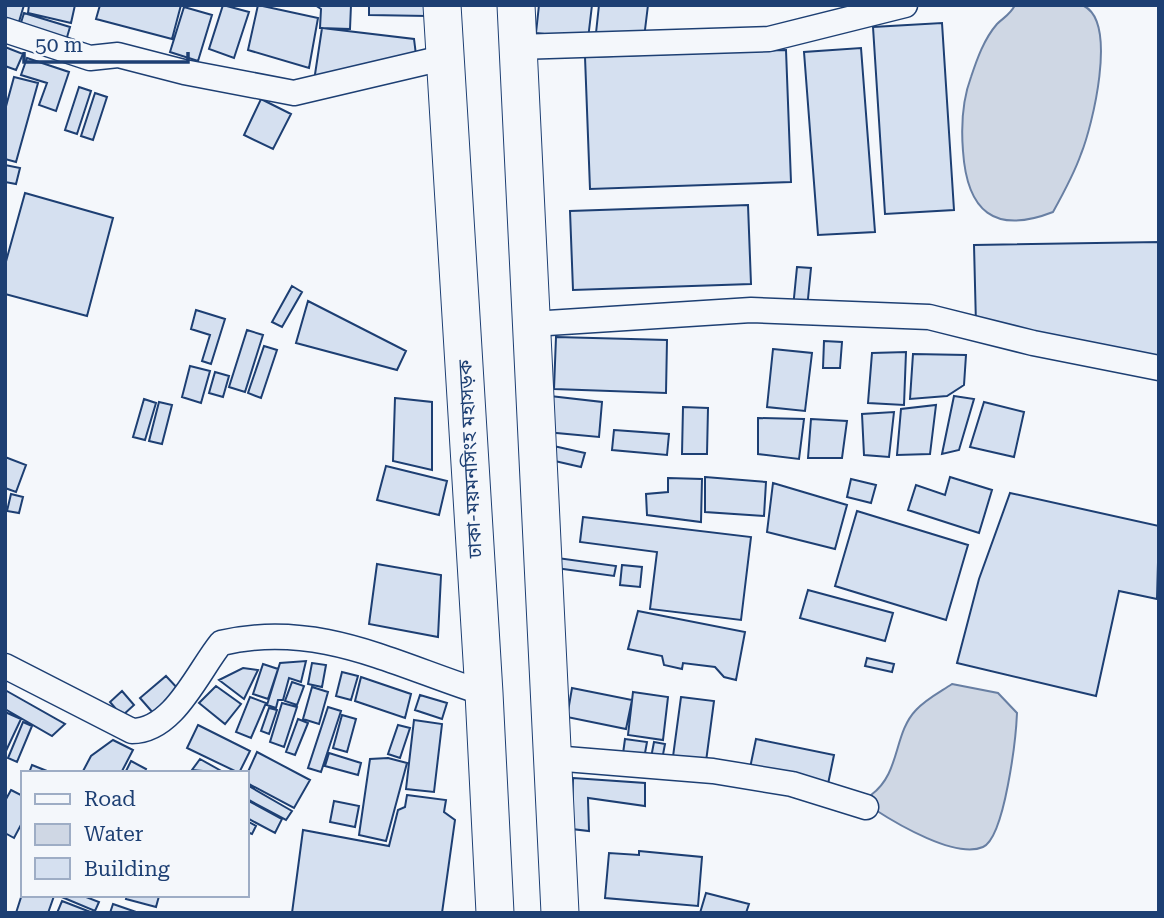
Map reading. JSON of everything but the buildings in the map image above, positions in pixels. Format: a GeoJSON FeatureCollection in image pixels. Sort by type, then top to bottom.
{"type":"FeatureCollection","features":[{"type":"Feature","properties":{"kind":"highway","name":"ঢাকা-ময়মনসিংহ মহাসড়ক"},"geometry":{"type":"LineString","coordinates":[[442,5],[495,913]]}},
{"type":"Feature","properties":{"kind":"highway"},"geometry":{"type":"LineString","coordinates":[[516,5],[560,913]]}},
{"type":"Feature","properties":{"kind":"street"},"geometry":{"type":"LineString","coordinates":[[517,47],[769,40],[905,5]]}},
{"type":"Feature","properties":{"kind":"street"},"geometry":{"type":"LineString","coordinates":[[5,30],[90,58],[118,55],[184,72],[294,93],[446,57]]}},
{"type":"Feature","properties":{"kind":"street"},"geometry":{"type":"LineString","coordinates":[[532,324],[751,310],[929,317],[1033,343],[1159,368]]}},
{"type":"Feature","properties":{"kind":"street"},"geometry":{"type":"LineString","coordinates":[[5,666],[132,731],[146,731],[177,706],[221,643],[272,635],[315,637],[354,646],[484,693]]}},
{"type":"Feature","properties":{"kind":"street"},"geometry":{"type":"LineString","coordinates":[[553,758],[713,771],[792,784],[866,807]]}},
{"type":"Feature","properties":{"kind":"water"},"geometry":{"type":"Polygon","coordinates":[[[1061,3],[1084,6],[1094,16],[1101,53],[1096,100],[1086,141],[1064,191],[1053,212],[1015,221],[1000,219],[987,213],[978,203],[970,189],[966,172],[962,132],[966,95],[978,56],[992,30],[1015,5],[1061,3]]]}},
{"type":"Feature","properties":{"kind":"water"},"geometry":{"type":"Polygon","coordinates":[[[952,684],[998,693],[1017,713],[1003,807],[991,839],[983,847],[972,849],[943,844],[897,823],[874,809],[871,795],[887,776],[903,730],[916,710],[952,684]]]}}]}
